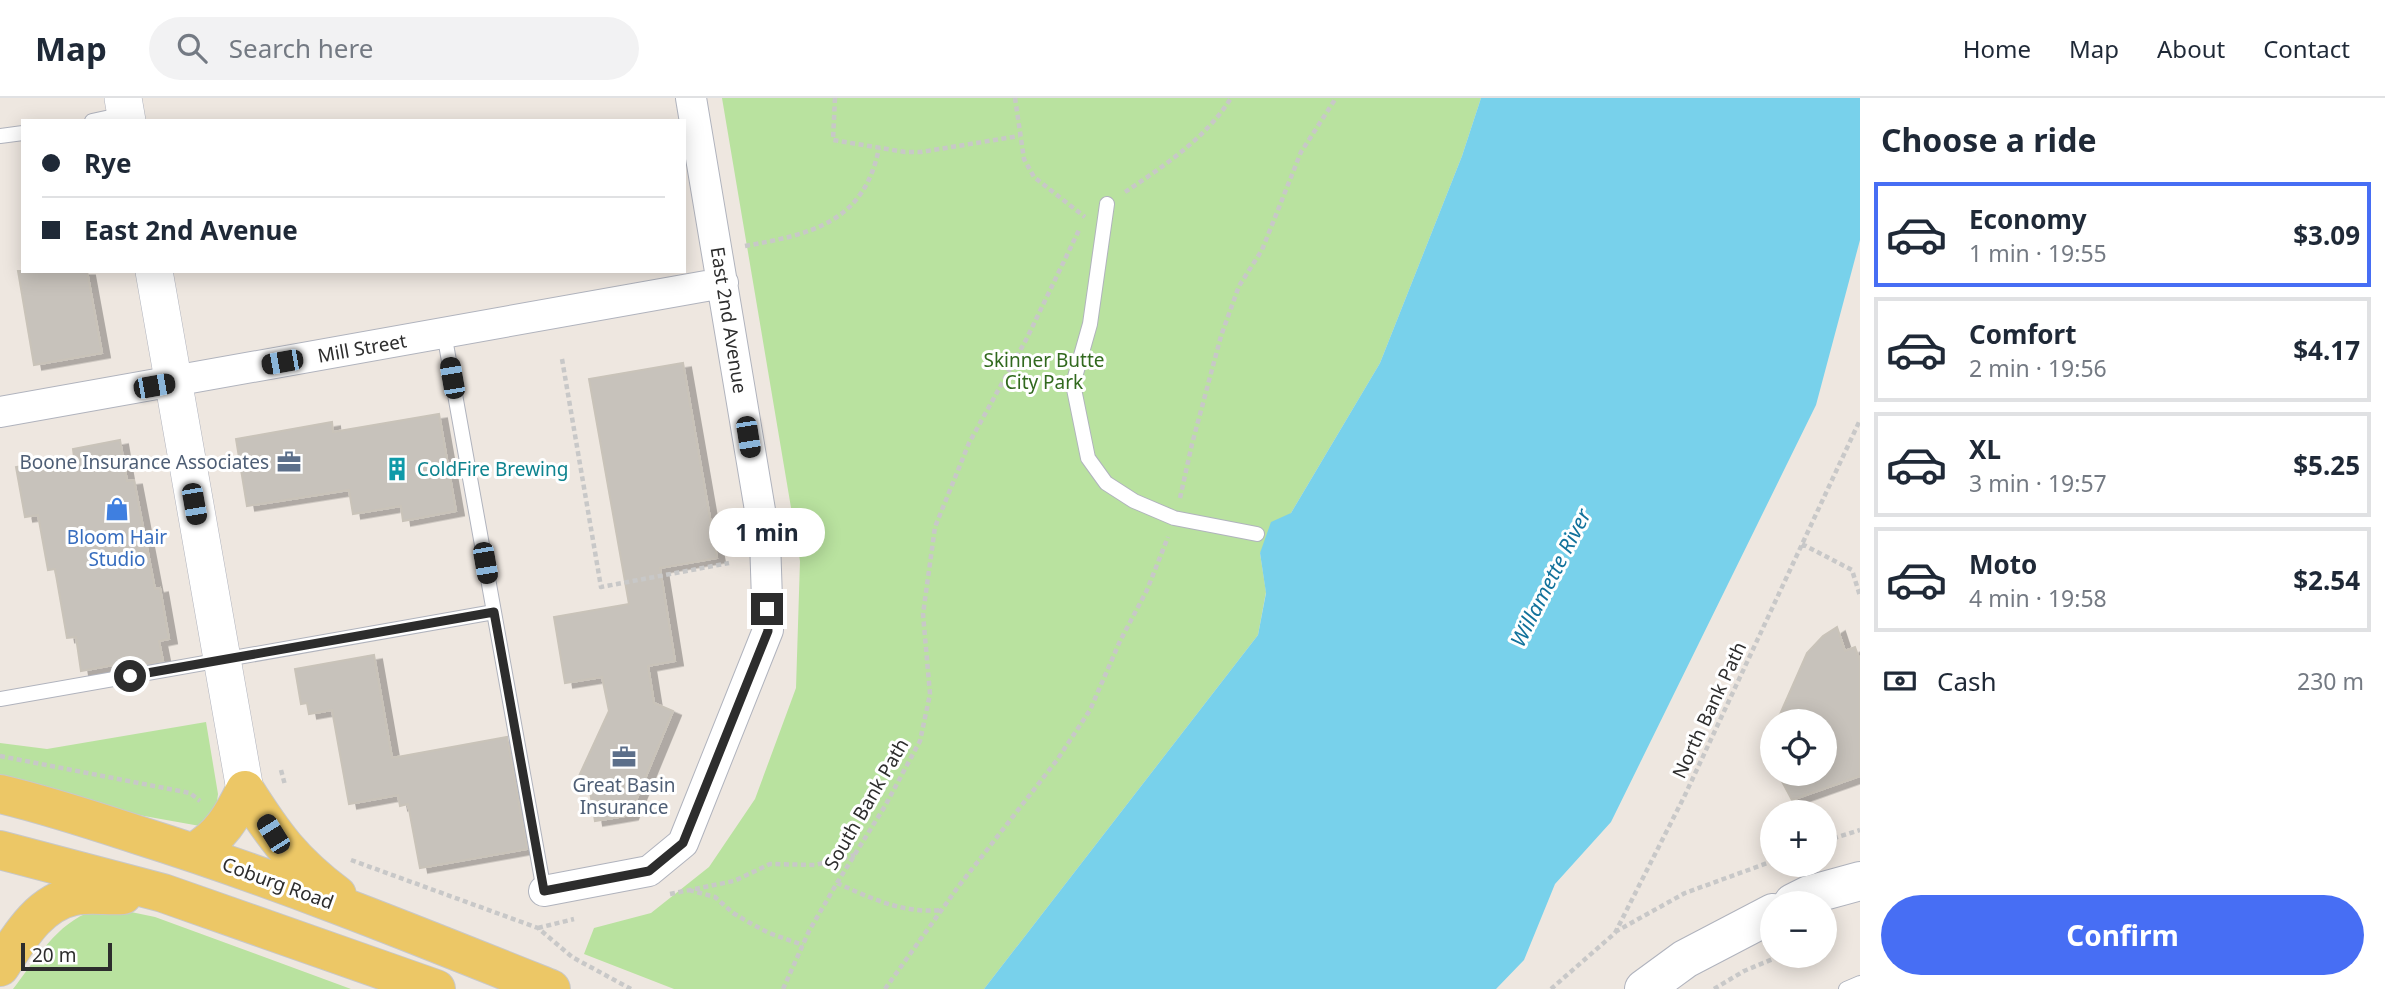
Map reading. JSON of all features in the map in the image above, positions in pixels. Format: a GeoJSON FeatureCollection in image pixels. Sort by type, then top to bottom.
{"type":"FeatureCollection","features":[{"type":"Feature","properties":{"kind":"main road"},"geometry":{"type":"LineString","coordinates":[[194,852],[208,844],[228,824],[245,790]]}},
{"type":"Feature","properties":{"kind":"main road"},"geometry":{"type":"LineString","coordinates":[[245,790],[273,834],[299,864],[358,911]]}},
{"type":"Feature","properties":{"kind":"main road","name":"Coburg Road"},"geometry":{"type":"LineString","coordinates":[[0,794],[194,852],[358,911],[551,989]]}},
{"type":"Feature","properties":{"kind":"main road"},"geometry":{"type":"LineString","coordinates":[[0,850],[163,893],[436,989]]}},
{"type":"Feature","properties":{"kind":"main road"},"geometry":{"type":"LineString","coordinates":[[1824,891],[1860,881]]}},
{"type":"Feature","properties":{"kind":"main road"},"geometry":{"type":"LineString","coordinates":[[0,967],[30,924],[56,902],[76,896],[163,893]]}},
{"type":"Feature","properties":{"kind":"main road"},"geometry":{"type":"LineString","coordinates":[[1644,989],[1685,959],[1760,921]]}},
{"type":"Feature","properties":{"kind":"street","name":"East 2nd Avenue"},"geometry":{"type":"LineString","coordinates":[[544,891],[649,871],[683,843],[768,631],[765,540],[691,98]]}},
{"type":"Feature","properties":{"kind":"street"},"geometry":{"type":"LineString","coordinates":[[153,273],[245,790]]}},
{"type":"Feature","properties":{"kind":"street","name":"Mill Street"},"geometry":{"type":"LineString","coordinates":[[0,412],[723,283]]}},
{"type":"Feature","properties":{"kind":"lane"},"geometry":{"type":"LineString","coordinates":[[0,136],[21,133]]}},
{"type":"Feature","properties":{"kind":"lane"},"geometry":{"type":"LineString","coordinates":[[1107,204],[1090,324],[1073,384],[1088,458],[1106,483],[1134,501],[1174,518],[1257,534]]}},
{"type":"Feature","properties":{"kind":"lane"},"geometry":{"type":"LineString","coordinates":[[444,333],[544,891]]}},
{"type":"Feature","properties":{"kind":"lane"},"geometry":{"type":"LineString","coordinates":[[0,699],[494,612]]}},
{"type":"Feature","properties":{"kind":"lane"},"geometry":{"type":"LineString","coordinates":[[1846,989],[1860,983]]}},
{"type":"Feature","properties":{"kind":"path"},"geometry":{"type":"LineString","coordinates":[[835,98],[833,140],[921,152],[1019,136]]}},
{"type":"Feature","properties":{"kind":"path"},"geometry":{"type":"LineString","coordinates":[[1015,98],[1024,159],[1034,177],[1085,218],[1172,161],[1223,112],[1231,98]]}},
{"type":"Feature","properties":{"kind":"path"},"geometry":{"type":"LineString","coordinates":[[885,989],[958,887],[1057,760],[1090,710],[1120,641],[1147,590],[1174,518],[1221,336],[1240,286],[1262,250],[1301,152],[1336,98]]}},
{"type":"Feature","properties":{"kind":"path"},"geometry":{"type":"LineString","coordinates":[[718,251],[793,235],[835,220],[848,210],[863,191],[876,166],[879,148]]}},
{"type":"Feature","properties":{"kind":"path","name":"South Bank Path"},"geometry":{"type":"LineString","coordinates":[[783,989],[803,945],[837,883],[886,806],[920,741],[930,694],[923,614],[935,527],[969,443],[1006,377],[1080,230]]}},
{"type":"Feature","properties":{"kind":"path"},"geometry":{"type":"LineString","coordinates":[[562,359],[601,587],[729,563]]}},
{"type":"Feature","properties":{"kind":"path","name":"North Bank Path"},"geometry":{"type":"LineString","coordinates":[[1551,989],[1615,933],[1685,795],[1860,420]]}},
{"type":"Feature","properties":{"kind":"path"},"geometry":{"type":"LineString","coordinates":[[1802,544],[1852,570],[1860,596]]}},
{"type":"Feature","properties":{"kind":"path"},"geometry":{"type":"LineString","coordinates":[[0,755],[190,793]]}},
{"type":"Feature","properties":{"kind":"path"},"geometry":{"type":"LineString","coordinates":[[1837,837],[1860,830]]}},
{"type":"Feature","properties":{"kind":"path"},"geometry":{"type":"LineString","coordinates":[[803,945],[750,923],[733,913],[716,897],[686,889],[734,881],[770,864],[816,865],[855,855]]}},
{"type":"Feature","properties":{"kind":"path"},"geometry":{"type":"LineString","coordinates":[[349,859],[537,928],[572,957],[628,988]]}},
{"type":"Feature","properties":{"kind":"path"},"geometry":{"type":"LineString","coordinates":[[1615,933],[1685,893],[1760,866]]}},
{"type":"Feature","properties":{"kind":"path"},"geometry":{"type":"LineString","coordinates":[[837,883],[880,902],[923,912],[942,910]]}},
{"type":"Feature","properties":{"kind":"path"},"geometry":{"type":"LineString","coordinates":[[1714,989],[1760,964]]}},
{"type":"Feature","properties":{"kind":"green space","name":"Skinner Butte City Park"},"geometry":{"type":"Polygon","coordinates":[[[722,98],[1481,98],[1462,156],[1380,363],[1291,513],[1260,553],[1266,592],[1258,635],[984,989],[674,989],[584,954],[594,928],[651,913],[709,867],[755,799],[796,688],[800,561],[722,98]]]}},
{"type":"Feature","properties":{"kind":"green space"},"geometry":{"type":"Polygon","coordinates":[[[206,722],[218,794],[216,809],[200,826],[144,816],[0,780],[0,743],[47,749],[206,722]]]}},
{"type":"Feature","properties":{"kind":"green space"},"geometry":{"type":"Polygon","coordinates":[[[93,911],[131,912],[155,917],[351,989],[13,989],[58,933],[80,916],[93,911]]]}},
{"type":"Feature","properties":{"kind":"water","name":"Willamette River"},"geometry":{"type":"Polygon","coordinates":[[[1481,98],[1860,98],[1860,240],[1816,405],[1611,822],[1555,884],[1524,960],[1496,989],[984,989],[1258,635],[1266,593],[1260,553],[1271,522],[1291,513],[1380,363],[1462,156],[1481,98]]]}},
{"type":"Feature","properties":{"kind":"building"},"geometry":{"type":"Polygon","coordinates":[[[18,271],[87,273],[102,353],[34,365],[18,271]]]}},
{"type":"Feature","properties":{"kind":"building"},"geometry":{"type":"Polygon","coordinates":[[[683,363],[717,558],[660,568],[675,661],[648,666],[654,703],[673,711],[630,815],[595,821],[588,780],[579,776],[609,711],[602,677],[565,683],[554,617],[629,604],[589,379],[683,363]]]}},
{"type":"Feature","properties":{"kind":"building"},"geometry":{"type":"Polygon","coordinates":[[[439,414],[456,511],[403,521],[401,506],[353,514],[349,490],[247,506],[236,439],[332,422],[333,432],[439,414]]]}},
{"type":"Feature","properties":{"kind":"building"},"geometry":{"type":"Polygon","coordinates":[[[120,440],[127,481],[134,480],[155,589],[160,588],[169,639],[159,641],[163,661],[81,671],[76,637],[67,638],[55,569],[48,570],[38,515],[25,517],[16,467],[74,457],[73,449],[120,440]]]}},
{"type":"Feature","properties":{"kind":"building"},"geometry":{"type":"Polygon","coordinates":[[[1837,627],[1845,651],[1855,647],[1860,661],[1860,776],[1837,784],[1837,709],[1782,709],[1807,653],[1823,636],[1837,627]]]}},
{"type":"Feature","properties":{"kind":"building"},"geometry":{"type":"Polygon","coordinates":[[[374,655],[392,758],[507,737],[527,849],[420,868],[408,804],[400,806],[398,795],[349,804],[332,710],[309,714],[307,703],[301,704],[295,669],[374,655]]]}},
{"type":"Feature","properties":{"kind":"building"},"geometry":{"type":"Polygon","coordinates":[[[1784,786],[1832,786],[1792,800],[1784,786]]]}},
{"type":"Feature","properties":{"kind":"place","name":"Boone Insurance Associates"},"geometry":{"type":"Point","coordinates":[289,462]}},
{"type":"Feature","properties":{"kind":"place","name":"ColdFire Brewing"},"geometry":{"type":"Point","coordinates":[397,469]}},
{"type":"Feature","properties":{"kind":"place","name":"Bloom Hair Studio"},"geometry":{"type":"Point","coordinates":[117,509]}},
{"type":"Feature","properties":{"kind":"place","name":"Great Basin Insurance"},"geometry":{"type":"Point","coordinates":[624,757]}},
{"type":"Feature","properties":{"kind":"route"},"geometry":{"type":"LineString","coordinates":[[130,676],[494,612],[544,891],[649,871],[683,843],[768,631],[767,609]]}}]}
